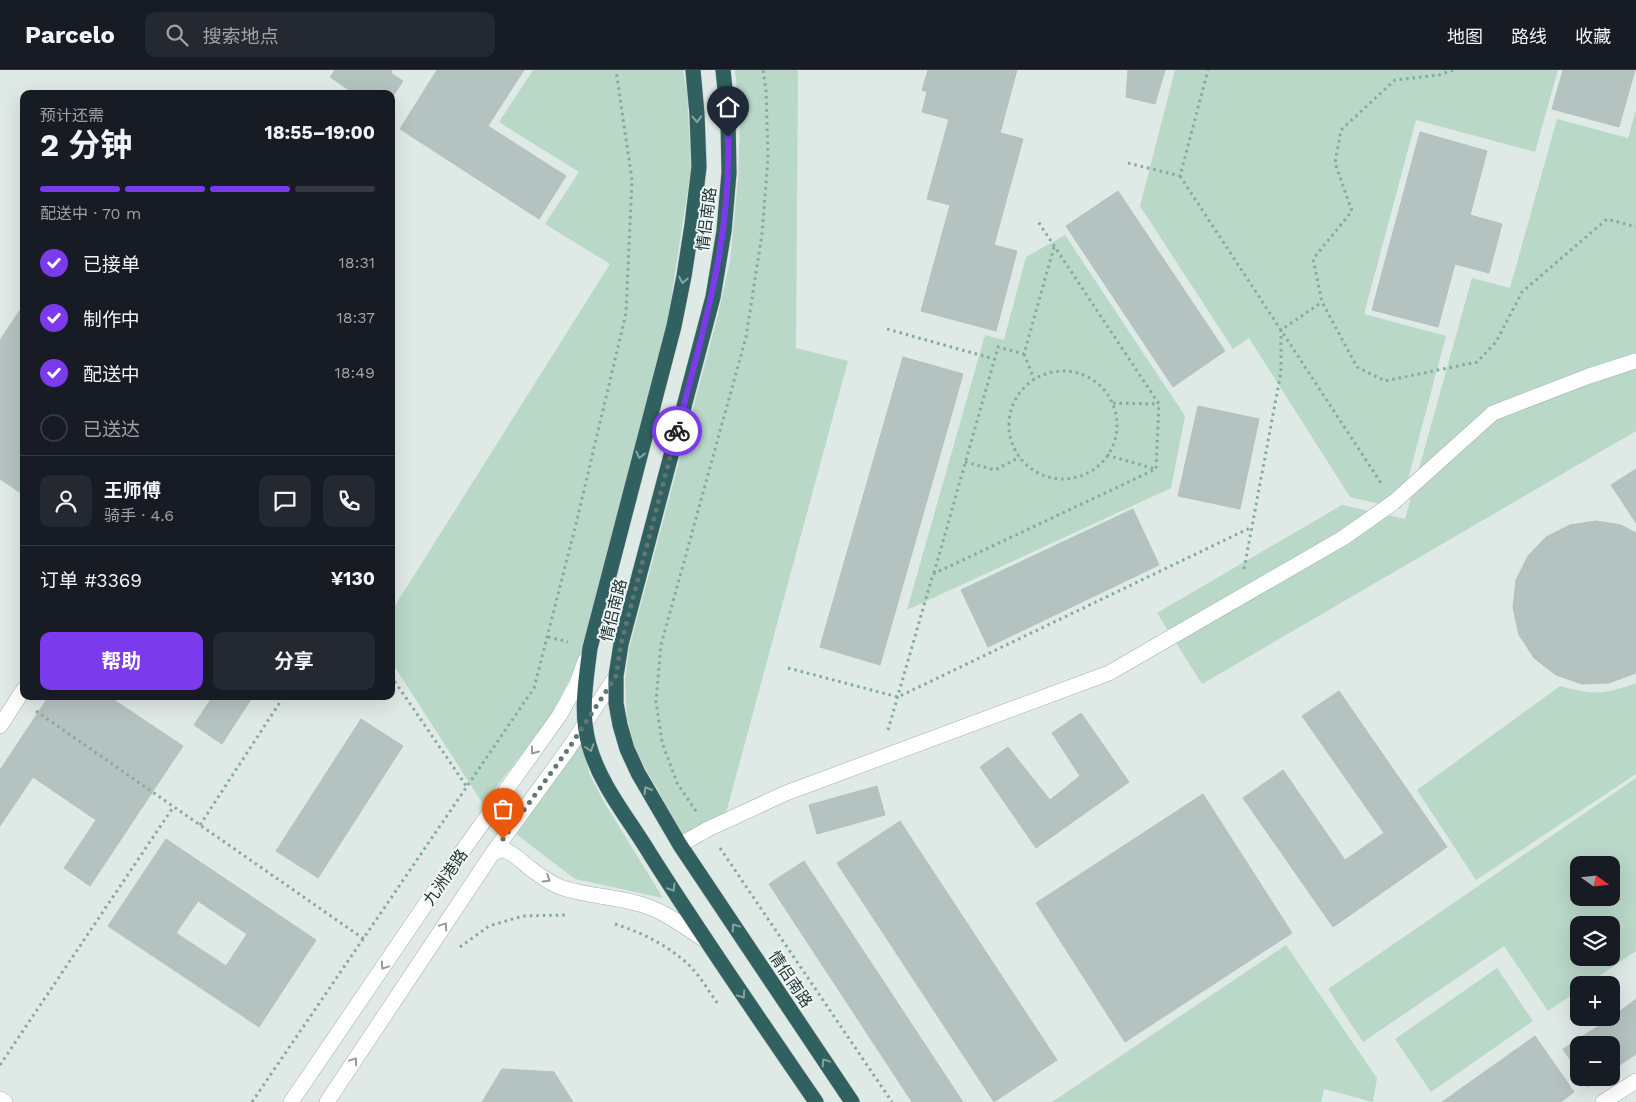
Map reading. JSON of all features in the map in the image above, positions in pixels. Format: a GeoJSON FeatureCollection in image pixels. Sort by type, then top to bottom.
{"type":"FeatureCollection","features":[{"type":"Feature","properties":{"kind":"highway","name":"情侣南路"},"geometry":{"type":"LineString","coordinates":[[693,70],[699,167],[684,276],[674,326],[590,648],[584,725],[590,747],[606,785],[705,940],[816,1102]]}},
{"type":"Feature","properties":{"kind":"highway","name":"情侣南路"},"geometry":{"type":"LineString","coordinates":[[723,70],[728,119],[729,173],[724,231],[713,297],[621,644],[616,676],[616,703],[627,750],[638,773],[680,845],[852,1102]]}},
{"type":"Feature","properties":{"kind":"street"},"geometry":{"type":"LineString","coordinates":[[680,845],[708,829],[786,793],[1109,673],[1343,538],[1394,502],[1493,413],[1589,376],[1636,361]]}},
{"type":"Feature","properties":{"kind":"street","name":"九洲港路"},"geometry":{"type":"LineString","coordinates":[[291,1102],[451,867],[559,716],[576,686],[590,648]]}},
{"type":"Feature","properties":{"kind":"street","name":"九洲港路"},"geometry":{"type":"LineString","coordinates":[[327,1102],[492,854],[584,725],[616,676]]}},
{"type":"Feature","properties":{"kind":"street"},"geometry":{"type":"LineString","coordinates":[[0,726],[20,696]]}},
{"type":"Feature","properties":{"kind":"street"},"geometry":{"type":"LineString","coordinates":[[492,854],[503,849],[514,853],[530,869],[557,885],[574,892],[619,899],[646,906],[671,918],[705,940]]}},
{"type":"Feature","properties":{"kind":"street"},"geometry":{"type":"LineString","coordinates":[[1603,1102],[1636,1081]]}},
{"type":"Feature","properties":{"kind":"street"},"geometry":{"type":"LineString","coordinates":[[0,1099],[5,1102]]}},
{"type":"Feature","properties":{"kind":"path"},"geometry":{"type":"LineString","coordinates":[[252,1102],[534,688],[576,524],[626,313],[632,180],[616,70]]}},
{"type":"Feature","properties":{"kind":"path"},"geometry":{"type":"LineString","coordinates":[[763,70],[766,90],[768,158],[762,234],[746,337],[661,645],[656,701],[662,742],[677,783],[892,1102]]}},
{"type":"Feature","properties":{"kind":"path"},"geometry":{"type":"LineString","coordinates":[[1180,176],[1208,70]]}},
{"type":"Feature","properties":{"kind":"path"},"geometry":{"type":"LineString","coordinates":[[1437,70],[1439,75]]}},
{"type":"Feature","properties":{"kind":"path"},"geometry":{"type":"LineString","coordinates":[[1453,70],[1439,75],[1395,80],[1341,130],[1336,163],[1352,211],[1313,259],[1322,302],[1357,367],[1385,381],[1477,362],[1496,342],[1522,292],[1607,219],[1636,227]]}},
{"type":"Feature","properties":{"kind":"path"},"geometry":{"type":"LineString","coordinates":[[1128,163],[1180,176],[1394,502]]}},
{"type":"Feature","properties":{"kind":"path"},"geometry":{"type":"LineString","coordinates":[[1037,220],[1160,404],[1156,469]]}},
{"type":"Feature","properties":{"kind":"path"},"geometry":{"type":"LineString","coordinates":[[1034,379],[1024,354],[1054,246]]}},
{"type":"Feature","properties":{"kind":"path"},"geometry":{"type":"LineString","coordinates":[[1281,330],[1322,302]]}},
{"type":"Feature","properties":{"kind":"path"},"geometry":{"type":"LineString","coordinates":[[887,329],[994,359]]}},
{"type":"Feature","properties":{"kind":"path"},"geometry":{"type":"LineString","coordinates":[[1239,599],[1282,372],[1281,330]]}},
{"type":"Feature","properties":{"kind":"path"},"geometry":{"type":"LineString","coordinates":[[880,758],[998,347],[1024,354]]}},
{"type":"Feature","properties":{"kind":"path"},"geometry":{"type":"LineString","coordinates":[[1070,371],[1088,376],[1103,388],[1112,403],[1117,421],[1115,440],[1107,456],[1096,468],[1081,476],[1064,479],[1047,476],[1032,469],[1020,457],[1012,442],[1009,425],[1012,408],[1021,391],[1034,379],[1052,372],[1070,371]]}},
{"type":"Feature","properties":{"kind":"path"},"geometry":{"type":"LineString","coordinates":[[1112,403],[1160,404]]}},
{"type":"Feature","properties":{"kind":"path"},"geometry":{"type":"LineString","coordinates":[[1107,456],[1156,469]]}},
{"type":"Feature","properties":{"kind":"path"},"geometry":{"type":"LineString","coordinates":[[965,462],[994,470],[1020,457]]}},
{"type":"Feature","properties":{"kind":"path"},"geometry":{"type":"LineString","coordinates":[[933,574],[1156,469]]}},
{"type":"Feature","properties":{"kind":"path"},"geometry":{"type":"LineString","coordinates":[[788,668],[898,697],[1252,527]]}},
{"type":"Feature","properties":{"kind":"path"},"geometry":{"type":"LineString","coordinates":[[395,682],[467,787]]}},
{"type":"Feature","properties":{"kind":"path"},"geometry":{"type":"LineString","coordinates":[[29,700],[200,825],[364,939]]}},
{"type":"Feature","properties":{"kind":"path"},"geometry":{"type":"LineString","coordinates":[[200,825],[281,700]]}},
{"type":"Feature","properties":{"kind":"path"},"geometry":{"type":"LineString","coordinates":[[0,1065],[174,806]]}},
{"type":"Feature","properties":{"kind":"path"},"geometry":{"type":"LineString","coordinates":[[458,948],[489,926],[523,916],[569,915]]}},
{"type":"Feature","properties":{"kind":"path"},"geometry":{"type":"LineString","coordinates":[[612,923],[636,931],[670,949],[691,968],[723,1010]]}},
{"type":"Feature","properties":{"kind":"green space"},"geometry":{"type":"Polygon","coordinates":[[[533,70],[683,70],[687,92],[691,169],[667,325],[584,650],[551,716],[483,804],[395,667],[395,606],[610,264],[545,224],[579,172],[499,122],[533,70]]]}},
{"type":"Feature","properties":{"kind":"green space"},"geometry":{"type":"Polygon","coordinates":[[[735,70],[798,70],[796,348],[848,361],[726,813],[683,834],[636,752],[627,718],[625,682],[629,649],[718,315],[730,261],[738,179],[740,119],[735,70]]]}},
{"type":"Feature","properties":{"kind":"green space"},"geometry":{"type":"Polygon","coordinates":[[[1175,70],[1558,70],[1535,152],[1416,120],[1364,314],[1446,336],[1400,509],[1350,497],[1249,338],[1233,349],[1140,206],[1175,70]]]}},
{"type":"Feature","properties":{"kind":"green space"},"geometry":{"type":"Polygon","coordinates":[[[1636,110],[1636,431],[1202,684],[1157,613],[1342,505],[1405,519],[1472,278],[1510,288],[1557,119],[1628,138],[1636,110]]]}},
{"type":"Feature","properties":{"kind":"green space"},"geometry":{"type":"Polygon","coordinates":[[[1065,235],[1185,416],[1171,488],[907,610],[985,335],[1004,340],[1026,257],[1065,235]]]}},
{"type":"Feature","properties":{"kind":"green space"},"geometry":{"type":"Polygon","coordinates":[[[1636,683],[1636,774],[1476,880],[1417,790],[1560,686],[1581,691],[1607,692],[1636,683]]]}},
{"type":"Feature","properties":{"kind":"green space"},"geometry":{"type":"Polygon","coordinates":[[[582,742],[589,773],[604,802],[663,898],[575,879],[516,834],[582,742]]]}},
{"type":"Feature","properties":{"kind":"green space"},"geometry":{"type":"Polygon","coordinates":[[[1636,778],[1636,951],[1620,962],[1620,916],[1570,916],[1570,966],[1614,966],[1599,976],[1570,976],[1570,996],[1548,1011],[1504,946],[1363,1042],[1328,989],[1636,778]]]}},
{"type":"Feature","properties":{"kind":"green space"},"geometry":{"type":"Polygon","coordinates":[[[1286,945],[1377,1078],[1373,1102],[1324,1089],[1321,1102],[1052,1102],[1286,945]]]}},
{"type":"Feature","properties":{"kind":"green space"},"geometry":{"type":"Polygon","coordinates":[[[1497,968],[1533,1021],[1431,1092],[1395,1039],[1497,968]]]}},
{"type":"Feature","properties":{"kind":"building"},"geometry":{"type":"Polygon","coordinates":[[[335,70],[392,70],[391,73],[403,81],[395,93],[395,90],[349,90],[330,77],[335,70]]]}},
{"type":"Feature","properties":{"kind":"building"},"geometry":{"type":"Polygon","coordinates":[[[437,70],[524,70],[488,126],[566,176],[539,219],[400,129],[437,70]]]}},
{"type":"Feature","properties":{"kind":"building"},"geometry":{"type":"Polygon","coordinates":[[[928,70],[1017,70],[1000,133],[922,112],[927,92],[922,90],[928,70]]]}},
{"type":"Feature","properties":{"kind":"building"},"geometry":{"type":"Polygon","coordinates":[[[1128,70],[1165,70],[1155,104],[1126,97],[1128,70]]]}},
{"type":"Feature","properties":{"kind":"building"},"geometry":{"type":"Polygon","coordinates":[[[1563,70],[1635,70],[1619,127],[1552,109],[1563,70]]]}},
{"type":"Feature","properties":{"kind":"building"},"geometry":{"type":"Polygon","coordinates":[[[949,119],[1023,139],[994,245],[1017,251],[996,331],[921,311],[950,205],[927,199],[949,119]]]}},
{"type":"Feature","properties":{"kind":"building"},"geometry":{"type":"Polygon","coordinates":[[[1420,132],[1487,151],[1470,215],[1502,224],[1489,273],[1455,264],[1438,327],[1372,310],[1420,132]]]}},
{"type":"Feature","properties":{"kind":"building"},"geometry":{"type":"Polygon","coordinates":[[[1118,191],[1225,351],[1173,387],[1066,226],[1118,191]]]}},
{"type":"Feature","properties":{"kind":"building"},"geometry":{"type":"Polygon","coordinates":[[[20,310],[20,492],[0,479],[0,340],[20,310]]]}},
{"type":"Feature","properties":{"kind":"building"},"geometry":{"type":"Polygon","coordinates":[[[903,357],[963,374],[880,665],[820,647],[903,357]]]}},
{"type":"Feature","properties":{"kind":"building"},"geometry":{"type":"Polygon","coordinates":[[[1198,406],[1259,419],[1240,509],[1178,496],[1198,406]]]}},
{"type":"Feature","properties":{"kind":"building"},"geometry":{"type":"Polygon","coordinates":[[[1636,469],[1636,523],[1611,485],[1636,469]]]}},
{"type":"Feature","properties":{"kind":"building"},"geometry":{"type":"Polygon","coordinates":[[[1133,509],[1159,565],[988,647],[961,590],[1133,509]]]}},
{"type":"Feature","properties":{"kind":"building"},"geometry":{"type":"Polygon","coordinates":[[[1596,521],[1621,525],[1636,533],[1636,673],[1609,683],[1582,684],[1556,675],[1534,658],[1519,635],[1513,608],[1516,580],[1528,556],[1546,537],[1570,525],[1596,521]]]}},
{"type":"Feature","properties":{"kind":"building"},"geometry":{"type":"Polygon","coordinates":[[[1339,691],[1447,847],[1333,927],[1243,798],[1283,770],[1345,860],[1384,833],[1302,716],[1339,691]]]}},
{"type":"Feature","properties":{"kind":"building"},"geometry":{"type":"Polygon","coordinates":[[[46,700],[114,700],[183,746],[90,886],[64,868],[96,820],[33,777],[0,826],[0,770],[46,700]]]}},
{"type":"Feature","properties":{"kind":"building"},"geometry":{"type":"Polygon","coordinates":[[[210,700],[250,700],[222,744],[194,725],[210,700]]]}},
{"type":"Feature","properties":{"kind":"building"},"geometry":{"type":"Polygon","coordinates":[[[1081,713],[1129,782],[1036,848],[980,767],[1008,747],[1050,800],[1080,776],[1052,733],[1081,713]]]}},
{"type":"Feature","properties":{"kind":"building"},"geometry":{"type":"Polygon","coordinates":[[[361,719],[403,746],[318,878],[276,851],[361,719]]]}},
{"type":"Feature","properties":{"kind":"building"},"geometry":{"type":"Polygon","coordinates":[[[877,786],[885,815],[817,834],[809,805],[877,786]]]}},
{"type":"Feature","properties":{"kind":"building"},"geometry":{"type":"Polygon","coordinates":[[[1203,794],[1292,933],[1125,1042],[1036,903],[1203,794]]]}},
{"type":"Feature","properties":{"kind":"building"},"geometry":{"type":"Polygon","coordinates":[[[900,821],[1057,1060],[994,1102],[837,863],[900,821]]]}},
{"type":"Feature","properties":{"kind":"building"},"geometry":{"type":"Polygon","coordinates":[[[166,839],[316,940],[259,1027],[108,926],[166,839]],[[198,901],[176,933],[226,966],[247,934],[198,901]]]}},
{"type":"Feature","properties":{"kind":"building"},"geometry":{"type":"Polygon","coordinates":[[[804,861],[963,1102],[912,1102],[769,884],[804,861]]]}},
{"type":"Feature","properties":{"kind":"building"},"geometry":{"type":"Polygon","coordinates":[[[1636,999],[1636,1054],[1620,1065],[1620,1036],[1583,1036],[1599,1026],[1620,1026],[1620,1011],[1636,999]]]}},
{"type":"Feature","properties":{"kind":"building"},"geometry":{"type":"Polygon","coordinates":[[[1535,1036],[1574,1092],[1561,1102],[1442,1102],[1535,1036]]]}},
{"type":"Feature","properties":{"kind":"building"},"geometry":{"type":"Polygon","coordinates":[[[1570,1044],[1570,1060],[1563,1049],[1570,1044]]]}},
{"type":"Feature","properties":{"kind":"building"},"geometry":{"type":"Polygon","coordinates":[[[502,1069],[554,1072],[573,1102],[482,1102],[502,1069]]]}},
{"type":"Feature","properties":{"kind":"way so far"},"geometry":{"type":"LineString","coordinates":[[503,839],[569,748],[616,676],[621,644],[677,431]]}},
{"type":"Feature","properties":{"kind":"route"},"geometry":{"type":"LineString","coordinates":[[677,431],[713,297],[724,231],[729,173],[728,137]]}}]}
